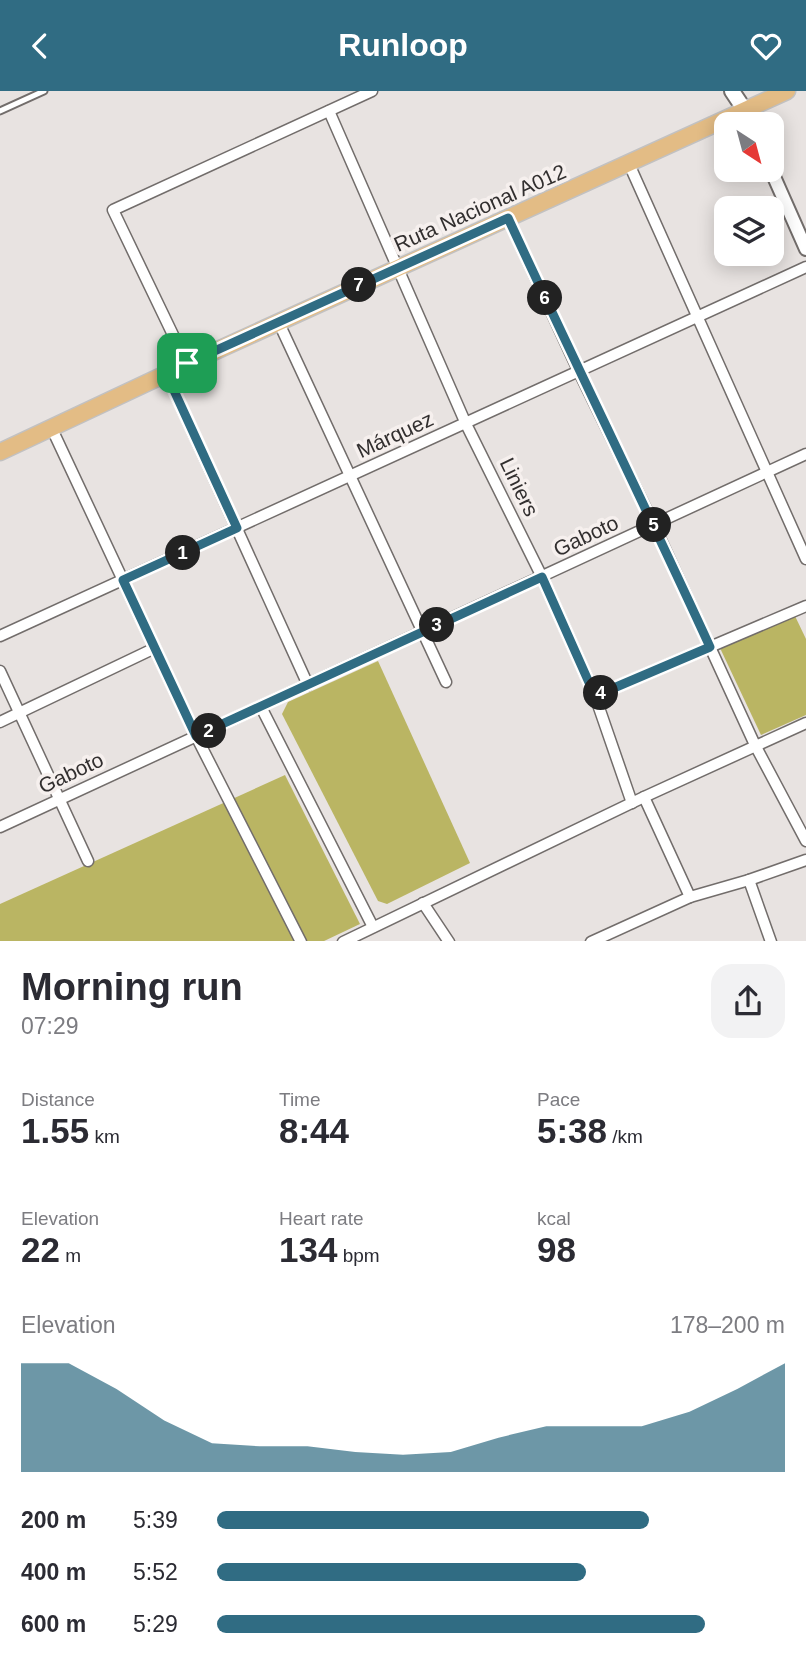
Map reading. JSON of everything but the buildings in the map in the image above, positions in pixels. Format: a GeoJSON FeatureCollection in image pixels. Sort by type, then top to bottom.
{"type":"FeatureCollection","features":[{"type":"Feature","properties":{"kind":"main road"},"geometry":{"type":"LineString","coordinates":[[732,91],[744,112]]}},
{"type":"Feature","properties":{"kind":"main road"},"geometry":{"type":"LineString","coordinates":[[743,91],[746,112]]}},
{"type":"Feature","properties":{"kind":"main road","name":"Ruta Nacional A012"},"geometry":{"type":"LineString","coordinates":[[755,112],[787,91]]}},
{"type":"Feature","properties":{"kind":"main road","name":"Ruta Nacional A012"},"geometry":{"type":"LineString","coordinates":[[0,452],[278,321],[629,164],[714,130]]}},
{"type":"Feature","properties":{"kind":"street"},"geometry":{"type":"LineString","coordinates":[[187,363],[113,210],[372,91]]}},
{"type":"Feature","properties":{"kind":"street","name":"Liniers"},"geometry":{"type":"LineString","coordinates":[[330,111],[466,424],[542,577],[595,696],[632,803]]}},
{"type":"Feature","properties":{"kind":"street"},"geometry":{"type":"LineString","coordinates":[[629,164],[806,559]]}},
{"type":"Feature","properties":{"kind":"street"},"geometry":{"type":"LineString","coordinates":[[776,182],[806,249]]}},
{"type":"Feature","properties":{"kind":"street"},"geometry":{"type":"LineString","coordinates":[[508,218],[755,745],[806,841]]}},
{"type":"Feature","properties":{"kind":"street","name":"Márquez"},"geometry":{"type":"LineString","coordinates":[[0,636],[806,267]]}},
{"type":"Feature","properties":{"kind":"street"},"geometry":{"type":"LineString","coordinates":[[278,321],[446,682]]}},
{"type":"Feature","properties":{"kind":"street"},"geometry":{"type":"LineString","coordinates":[[166,373],[308,685]]}},
{"type":"Feature","properties":{"kind":"street"},"geometry":{"type":"LineString","coordinates":[[52,429],[196,736],[301,941]]}},
{"type":"Feature","properties":{"kind":"street","name":"Gaboto"},"geometry":{"type":"LineString","coordinates":[[0,827],[806,454]]}},
{"type":"Feature","properties":{"kind":"street"},"geometry":{"type":"LineString","coordinates":[[595,696],[806,607]]}},
{"type":"Feature","properties":{"kind":"street"},"geometry":{"type":"LineString","coordinates":[[0,722],[155,647]]}},
{"type":"Feature","properties":{"kind":"street"},"geometry":{"type":"LineString","coordinates":[[0,671],[88,861]]}},
{"type":"Feature","properties":{"kind":"street"},"geometry":{"type":"LineString","coordinates":[[261,706],[373,927]]}},
{"type":"Feature","properties":{"kind":"street"},"geometry":{"type":"LineString","coordinates":[[343,941],[806,723]]}},
{"type":"Feature","properties":{"kind":"street"},"geometry":{"type":"LineString","coordinates":[[644,797],[690,897]]}},
{"type":"Feature","properties":{"kind":"street"},"geometry":{"type":"LineString","coordinates":[[591,941],[690,897],[806,860]]}},
{"type":"Feature","properties":{"kind":"street"},"geometry":{"type":"LineString","coordinates":[[749,880],[771,941]]}},
{"type":"Feature","properties":{"kind":"street"},"geometry":{"type":"LineString","coordinates":[[423,902],[449,941]]}},
{"type":"Feature","properties":{"kind":"lane"},"geometry":{"type":"LineString","coordinates":[[0,111],[44,91]]}},
{"type":"Feature","properties":{"kind":"shaded area"},"geometry":{"type":"Polygon","coordinates":[[[795,616],[806,639],[806,715],[761,735],[720,648],[795,616]]]}},
{"type":"Feature","properties":{"kind":"shaded area"},"geometry":{"type":"Polygon","coordinates":[[[378,661],[470,863],[387,904],[378,901],[282,714],[288,702],[378,661]]]}},
{"type":"Feature","properties":{"kind":"shaded area"},"geometry":{"type":"Polygon","coordinates":[[[285,775],[360,924],[324,941],[0,941],[0,904],[285,775]]]}},
{"type":"Feature","properties":{"kind":"route"},"geometry":{"type":"LineString","coordinates":[[508,218],[710,647],[595,696],[542,577],[196,736],[123,580],[237,528],[166,373],[187,363],[508,218]]}}]}
